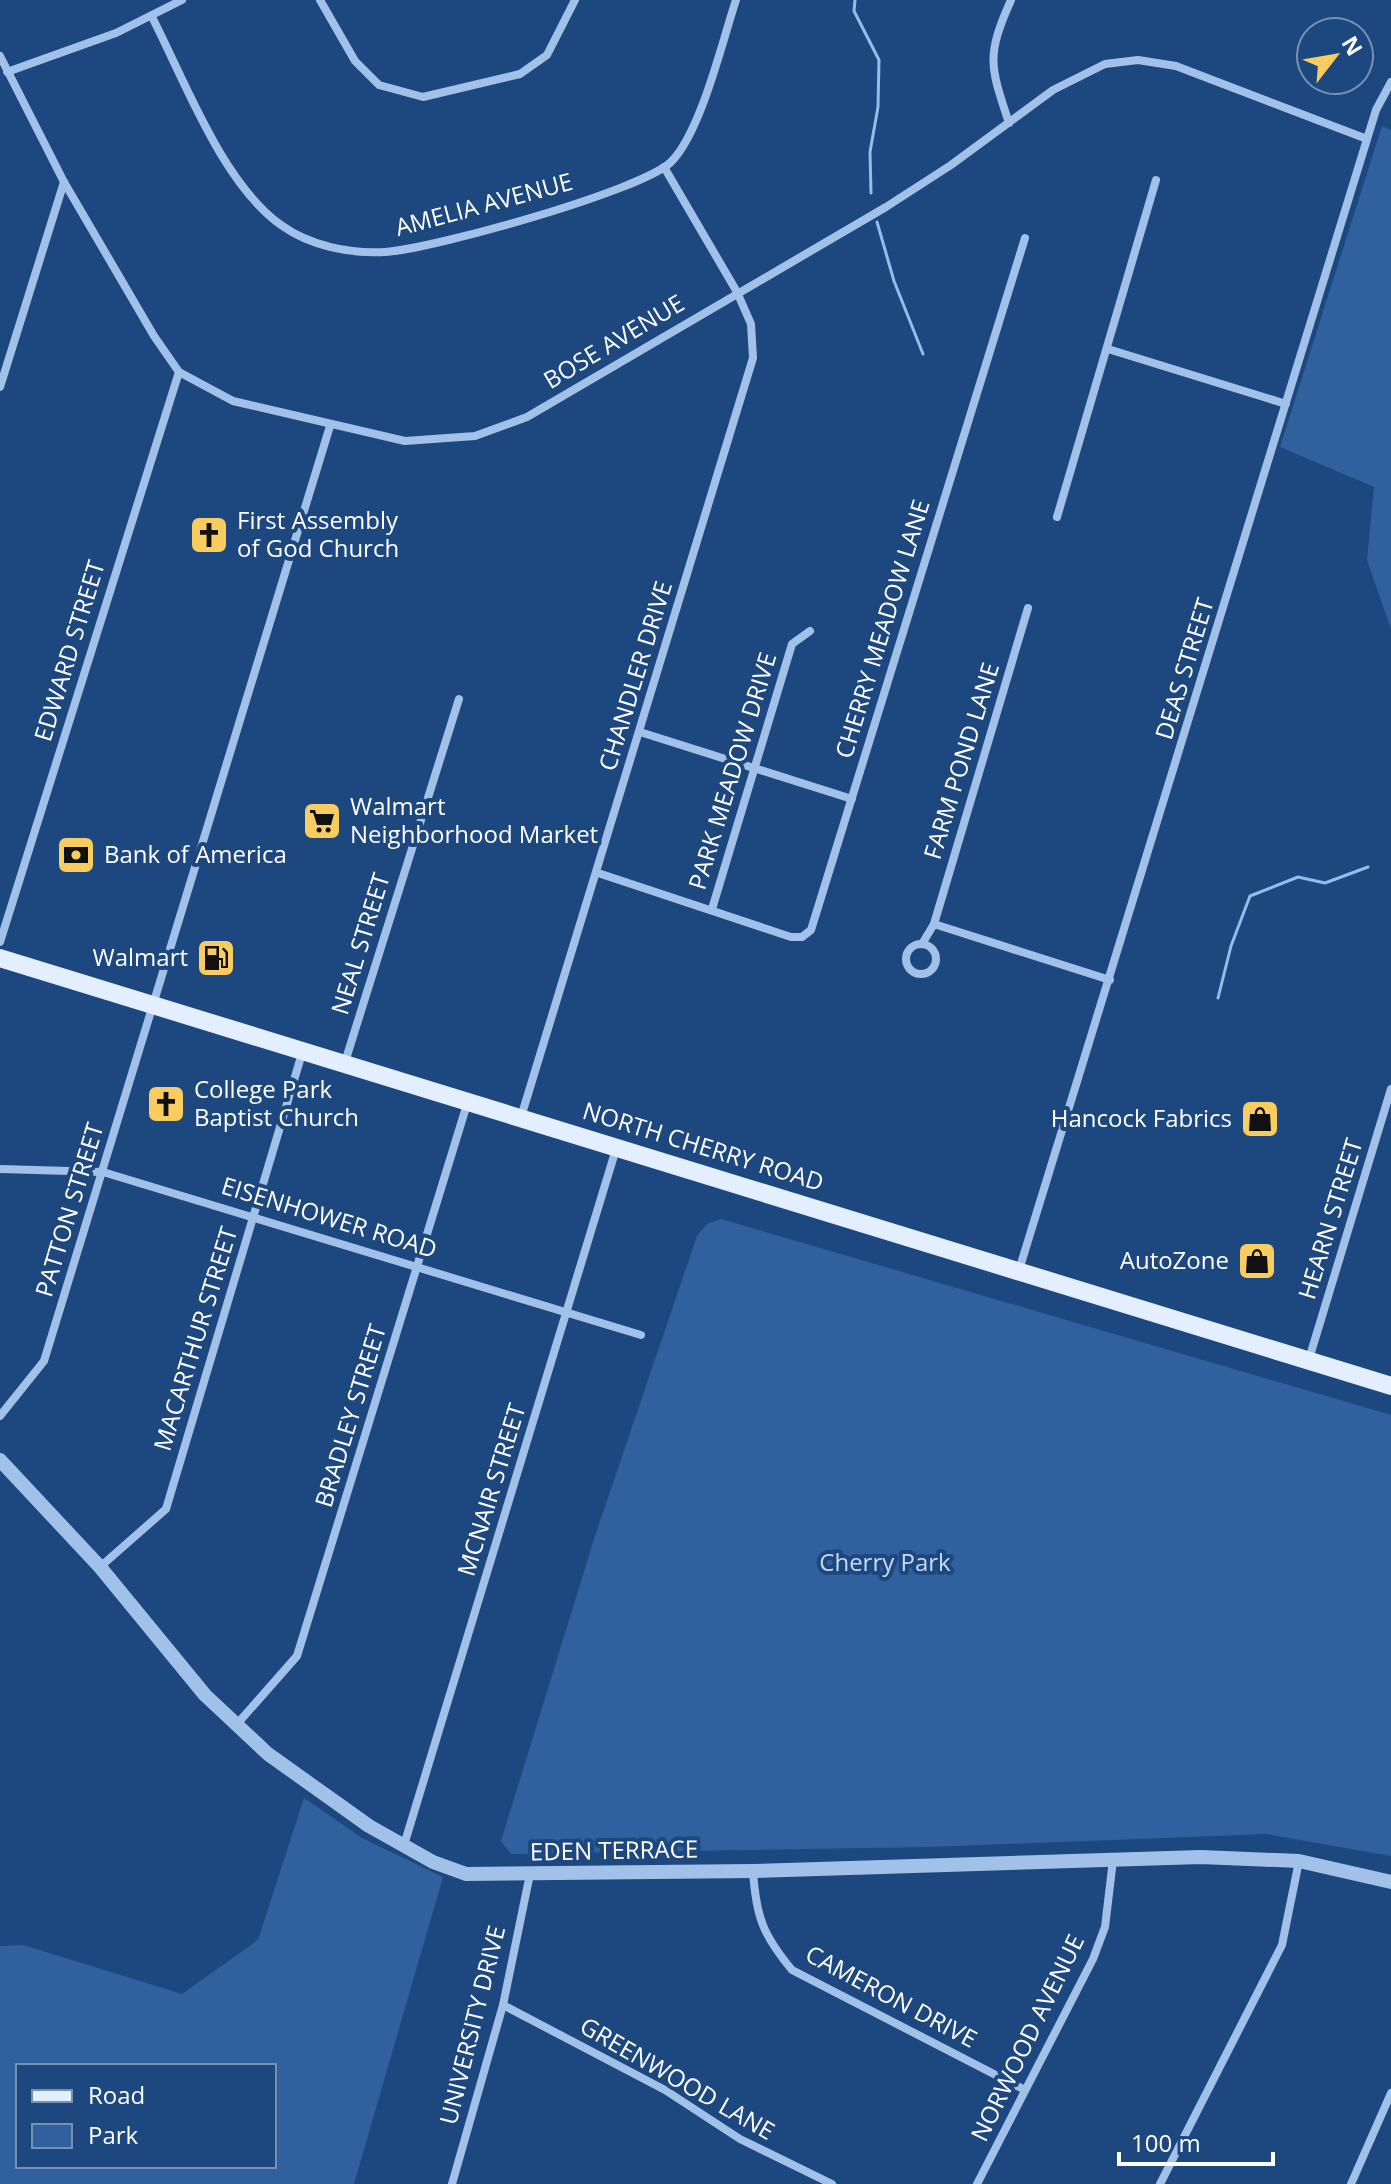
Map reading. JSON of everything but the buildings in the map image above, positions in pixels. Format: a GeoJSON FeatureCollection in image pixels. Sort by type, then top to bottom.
{"type":"FeatureCollection","features":[{"type":"Feature","properties":{"kind":"main road","name":"NORTH CHERRY ROAD"},"geometry":{"type":"LineString","coordinates":[[0,958],[1391,1386]]}},
{"type":"Feature","properties":{"kind":"street"},"geometry":{"type":"LineString","coordinates":[[7,72],[152,17],[182,0]]}},
{"type":"Feature","properties":{"kind":"street"},"geometry":{"type":"LineString","coordinates":[[320,0],[355,61],[379,85],[423,97],[520,74],[547,55],[575,0]]}},
{"type":"Feature","properties":{"kind":"street","name":"AMELIA AVENUE"},"geometry":{"type":"LineString","coordinates":[[152,17],[229,169],[263,211],[313,243],[347,250],[384,252],[429,245],[625,188],[664,167],[685,144],[695,121],[736,0]]}},
{"type":"Feature","properties":{"kind":"street"},"geometry":{"type":"LineString","coordinates":[[1009,123],[991,71],[994,38],[1011,0]]}},
{"type":"Feature","properties":{"kind":"street","name":"BOSE AVENUE"},"geometry":{"type":"LineString","coordinates":[[0,56],[64,182],[154,336],[179,372],[233,401],[405,441],[440,441],[475,436],[527,417],[919,186],[1053,90],[1105,64],[1138,60],[1176,66],[1367,139]]}},
{"type":"Feature","properties":{"kind":"street","name":"DEAS STREET"},"geometry":{"type":"LineString","coordinates":[[1019,1270],[1367,139],[1391,82]]}},
{"type":"Feature","properties":{"kind":"street","name":"CHANDLER DRIVE"},"geometry":{"type":"LineString","coordinates":[[521,1117],[753,358],[751,324],[737,292],[664,167]]}},
{"type":"Feature","properties":{"kind":"street"},"geometry":{"type":"LineString","coordinates":[[1057,517],[1156,180]]}},
{"type":"Feature","properties":{"kind":"street"},"geometry":{"type":"LineString","coordinates":[[0,387],[64,182]]}},
{"type":"Feature","properties":{"kind":"street","name":"CHERRY MEADOW LANE"},"geometry":{"type":"LineString","coordinates":[[712,909],[791,937],[805,935],[814,925],[1025,238]]}},
{"type":"Feature","properties":{"kind":"street"},"geometry":{"type":"LineString","coordinates":[[1108,349],[1286,404]]}},
{"type":"Feature","properties":{"kind":"street","name":"EDWARD STREET"},"geometry":{"type":"LineString","coordinates":[[0,942],[179,372]]}},
{"type":"Feature","properties":{"kind":"street","name":"PATTON STREET"},"geometry":{"type":"LineString","coordinates":[[0,1416],[44,1361],[330,426]]}},
{"type":"Feature","properties":{"kind":"street","name":"FARM POND LANE"},"geometry":{"type":"LineString","coordinates":[[922,944],[934,924],[1028,608]]}},
{"type":"Feature","properties":{"kind":"street","name":"PARK MEADOW DRIVE"},"geometry":{"type":"LineString","coordinates":[[598,873],[712,909],[752,768],[792,644],[810,631]]}},
{"type":"Feature","properties":{"kind":"street","name":"NEAL STREET"},"geometry":{"type":"LineString","coordinates":[[345,1063],[459,699]]}},
{"type":"Feature","properties":{"kind":"street"},"geometry":{"type":"LineString","coordinates":[[640,732],[852,799]]}},
{"type":"Feature","properties":{"kind":"street"},"geometry":{"type":"LineString","coordinates":[[934,924],[1110,980]]}},
{"type":"Feature","properties":{"kind":"street","name":"MACARTHUR STREET"},"geometry":{"type":"LineString","coordinates":[[100,1567],[166,1509],[303,1050]]}},
{"type":"Feature","properties":{"kind":"street","name":"HEARN STREET"},"geometry":{"type":"LineString","coordinates":[[1308,1360],[1391,1089]]}},
{"type":"Feature","properties":{"kind":"street","name":"BRADLEY STREET"},"geometry":{"type":"LineString","coordinates":[[238,1723],[297,1656],[468,1101]]}},
{"type":"Feature","properties":{"kind":"street","name":"MCNAIR STREET"},"geometry":{"type":"LineString","coordinates":[[404,1845],[617,1146]]}},
{"type":"Feature","properties":{"kind":"street","name":"EISENHOWER ROAD"},"geometry":{"type":"LineString","coordinates":[[0,1169],[103,1172],[641,1335]]}},
{"type":"Feature","properties":{"kind":"street","name":"EDEN TERRACE"},"geometry":{"type":"LineString","coordinates":[[0,1460],[100,1567],[205,1695],[304,1782],[433,1862],[466,1874],[753,1871],[1201,1857],[1299,1861],[1391,1882]]}},
{"type":"Feature","properties":{"kind":"street","name":"NORWOOD AVENUE"},"geometry":{"type":"LineString","coordinates":[[977,2184],[1093,1959],[1105,1927],[1113,1860]]}},
{"type":"Feature","properties":{"kind":"street"},"geometry":{"type":"LineString","coordinates":[[1160,2184],[1282,1945],[1299,1861]]}},
{"type":"Feature","properties":{"kind":"street","name":"CAMERON DRIVE"},"geometry":{"type":"LineString","coordinates":[[753,1871],[755,1906],[766,1938],[792,1970],[1025,2090]]}},
{"type":"Feature","properties":{"kind":"street","name":"UNIVERSITY DRIVE"},"geometry":{"type":"LineString","coordinates":[[452,2184],[503,2005],[530,1874]]}},
{"type":"Feature","properties":{"kind":"street","name":"GREENWOOD LANE"},"geometry":{"type":"LineString","coordinates":[[503,2005],[665,2090],[740,2139],[832,2184]]}},
{"type":"Feature","properties":{"kind":"street"},"geometry":{"type":"LineString","coordinates":[[1351,2184],[1391,2093]]}},
{"type":"Feature","properties":{"kind":"green space"},"geometry":{"type":"Polygon","coordinates":[[[1382,126],[1391,130],[1391,629],[1367,560],[1374,487],[1280,447],[1382,126]]]}},
{"type":"Feature","properties":{"kind":"green space","name":"Cherry Park"},"geometry":{"type":"Polygon","coordinates":[[[721,1219],[1391,1415],[1391,1856],[1266,1834],[929,1847],[511,1854],[501,1841],[595,1536],[697,1236],[707,1224],[721,1219]]]}},
{"type":"Feature","properties":{"kind":"green space"},"geometry":{"type":"Polygon","coordinates":[[[304,1798],[362,1838],[443,1877],[354,2184],[0,2184],[0,1946],[23,1945],[182,1994],[258,1940],[304,1798]]]}},
{"type":"Feature","properties":{"kind":"waterway"},"geometry":{"type":"LineString","coordinates":[[855,0],[854,11],[879,60],[878,107],[870,152],[871,193]]}},
{"type":"Feature","properties":{"kind":"waterway"},"geometry":{"type":"LineString","coordinates":[[877,222],[894,281],[923,354]]}},
{"type":"Feature","properties":{"kind":"waterway"},"geometry":{"type":"LineString","coordinates":[[1218,998],[1231,946],[1250,896],[1298,877],[1325,883],[1368,867]]}},
{"type":"Feature","properties":{"kind":"place","name":"First Assembly of God Church"},"geometry":{"type":"Point","coordinates":[209,535]}},
{"type":"Feature","properties":{"kind":"place","name":"Walmart Neighborhood Market"},"geometry":{"type":"Point","coordinates":[322,821]}},
{"type":"Feature","properties":{"kind":"place","name":"Bank of America"},"geometry":{"type":"Point","coordinates":[76,855]}},
{"type":"Feature","properties":{"kind":"place","name":"Walmart"},"geometry":{"type":"Point","coordinates":[216,958]}},
{"type":"Feature","properties":{"kind":"place","name":"College Park Baptist Church"},"geometry":{"type":"Point","coordinates":[166,1104]}},
{"type":"Feature","properties":{"kind":"place","name":"Hancock Fabrics"},"geometry":{"type":"Point","coordinates":[1260,1119]}},
{"type":"Feature","properties":{"kind":"place","name":"AutoZone"},"geometry":{"type":"Point","coordinates":[1257,1261]}}]}
